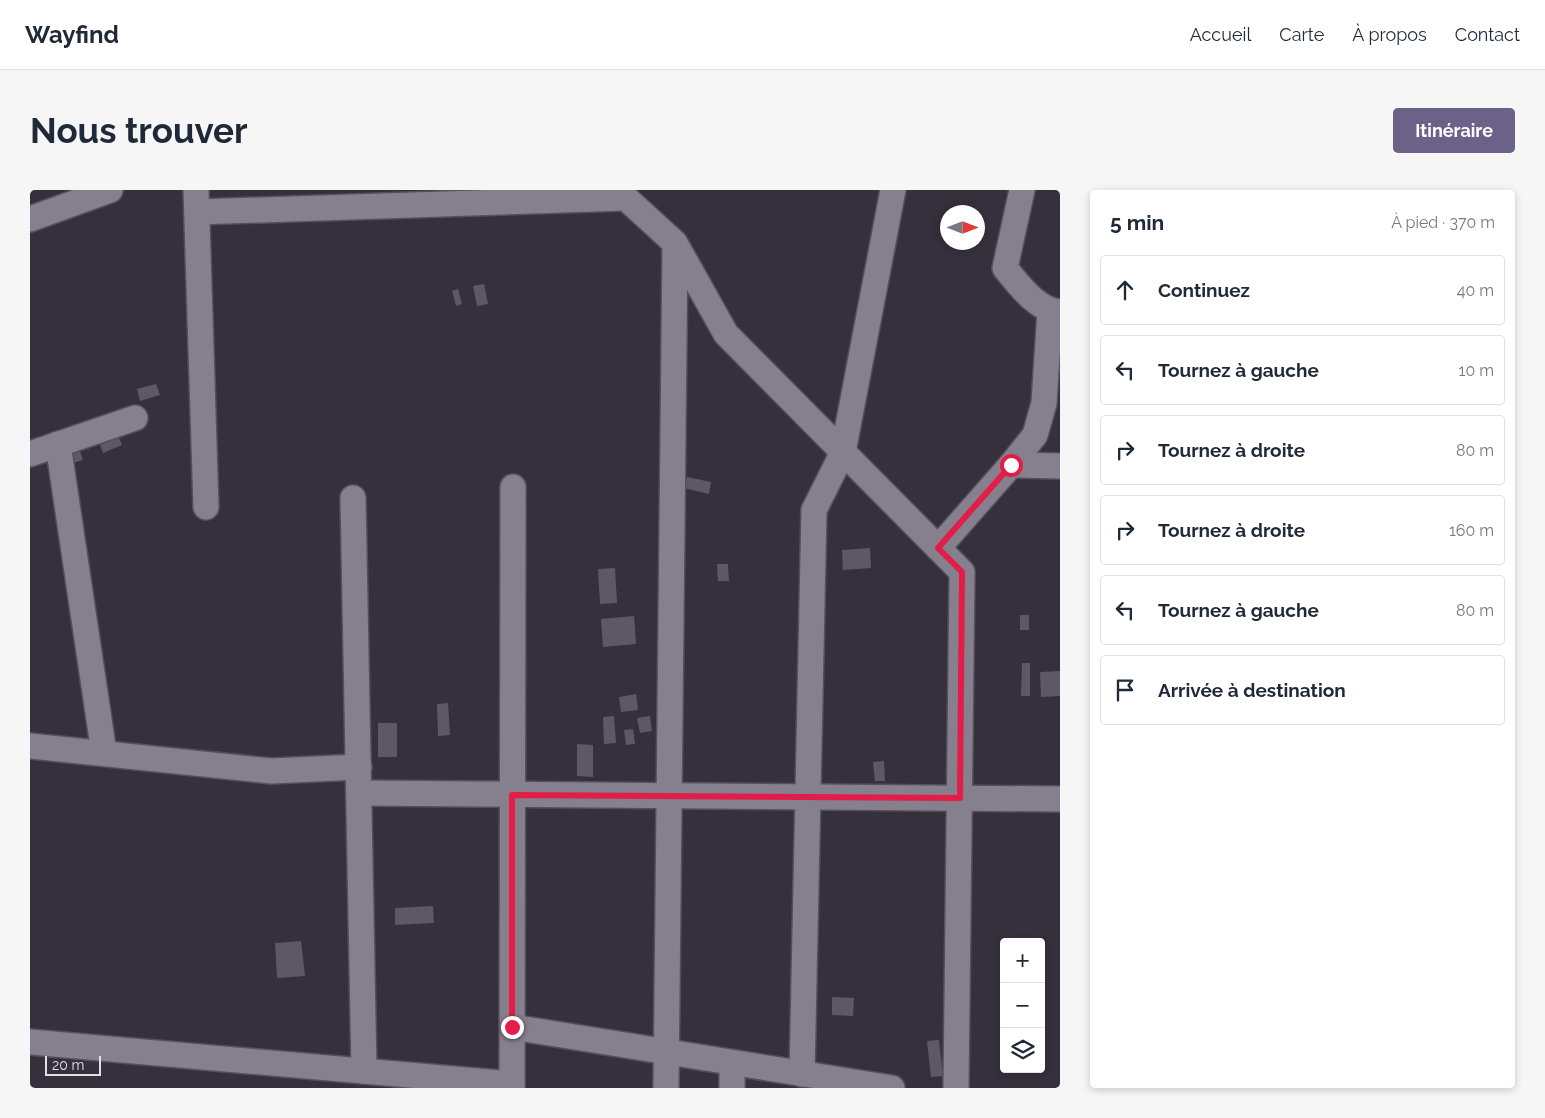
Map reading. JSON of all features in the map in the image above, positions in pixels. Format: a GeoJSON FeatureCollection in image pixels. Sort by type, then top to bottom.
{"type":"FeatureCollection","features":[{"type":"Feature","properties":{"kind":"street"},"geometry":{"type":"LineString","coordinates":[[30,219],[110,190]]}},
{"type":"Feature","properties":{"kind":"street"},"geometry":{"type":"LineString","coordinates":[[802,1074],[814,510],[843,452],[893,190]]}},
{"type":"Feature","properties":{"kind":"street"},"geometry":{"type":"LineString","coordinates":[[938,548],[1035,435],[1044,403],[1055,312],[1025,292],[1005,268],[1022,190]]}},
{"type":"Feature","properties":{"kind":"street"},"geometry":{"type":"LineString","coordinates":[[206,506],[197,201],[621,194],[675,243],[726,334],[962,572],[956,1088]]}},
{"type":"Feature","properties":{"kind":"street"},"geometry":{"type":"LineString","coordinates":[[666,1088],[675,243]]}},
{"type":"Feature","properties":{"kind":"street"},"geometry":{"type":"LineString","coordinates":[[30,454],[135,418]]}},
{"type":"Feature","properties":{"kind":"street"},"geometry":{"type":"LineString","coordinates":[[58,444],[104,754]]}},
{"type":"Feature","properties":{"kind":"street"},"geometry":{"type":"LineString","coordinates":[[1011,465],[1060,466]]}},
{"type":"Feature","properties":{"kind":"street"},"geometry":{"type":"LineString","coordinates":[[30,1042],[512,1086],[512,487]]}},
{"type":"Feature","properties":{"kind":"street"},"geometry":{"type":"LineString","coordinates":[[353,498],[364,1071]]}},
{"type":"Feature","properties":{"kind":"street"},"geometry":{"type":"LineString","coordinates":[[30,746],[271,771],[358,766]]}},
{"type":"Feature","properties":{"kind":"street"},"geometry":{"type":"LineString","coordinates":[[359,794],[1060,799]]}},
{"type":"Feature","properties":{"kind":"street"},"geometry":{"type":"LineString","coordinates":[[512,1027],[876,1087]]}},
{"type":"Feature","properties":{"kind":"street"},"geometry":{"type":"LineString","coordinates":[[732,1062],[732,1088]]}},
{"type":"Feature","properties":{"kind":"building"},"geometry":{"type":"Polygon","coordinates":[[[484,284],[488,304],[477,306],[473,286],[484,284]]]}},
{"type":"Feature","properties":{"kind":"building"},"geometry":{"type":"Polygon","coordinates":[[[458,289],[462,304],[456,306],[452,291],[458,289]]]}},
{"type":"Feature","properties":{"kind":"building"},"geometry":{"type":"Polygon","coordinates":[[[156,384],[160,395],[140,401],[137,389],[156,384]]]}},
{"type":"Feature","properties":{"kind":"building"},"geometry":{"type":"Polygon","coordinates":[[[115,428],[122,445],[103,453],[97,436],[115,428]]]}},
{"type":"Feature","properties":{"kind":"building"},"geometry":{"type":"Polygon","coordinates":[[[77,443],[83,460],[70,464],[64,448],[77,443]]]}},
{"type":"Feature","properties":{"kind":"building"},"geometry":{"type":"Polygon","coordinates":[[[687,477],[711,482],[709,494],[684,488],[687,477]]]}},
{"type":"Feature","properties":{"kind":"building"},"geometry":{"type":"Polygon","coordinates":[[[870,548],[871,568],[843,570],[842,550],[870,548]]]}},
{"type":"Feature","properties":{"kind":"building"},"geometry":{"type":"Polygon","coordinates":[[[717,564],[728,564],[729,581],[718,581],[717,564]]]}},
{"type":"Feature","properties":{"kind":"building"},"geometry":{"type":"Polygon","coordinates":[[[615,568],[617,603],[600,604],[598,569],[615,568]]]}},
{"type":"Feature","properties":{"kind":"building"},"geometry":{"type":"Polygon","coordinates":[[[1020,615],[1029,615],[1029,630],[1020,630],[1020,615]]]}},
{"type":"Feature","properties":{"kind":"building"},"geometry":{"type":"Polygon","coordinates":[[[634,616],[636,644],[603,647],[601,619],[634,616]]]}},
{"type":"Feature","properties":{"kind":"building"},"geometry":{"type":"Polygon","coordinates":[[[1022,663],[1030,663],[1030,696],[1021,696],[1022,663]]]}},
{"type":"Feature","properties":{"kind":"building"},"geometry":{"type":"Polygon","coordinates":[[[1060,671],[1060,696],[1041,697],[1040,672],[1060,671]]]}},
{"type":"Feature","properties":{"kind":"building"},"geometry":{"type":"Polygon","coordinates":[[[636,694],[638,710],[621,712],[619,697],[636,694]]]}},
{"type":"Feature","properties":{"kind":"building"},"geometry":{"type":"Polygon","coordinates":[[[448,703],[450,735],[438,736],[437,704],[448,703]]]}},
{"type":"Feature","properties":{"kind":"building"},"geometry":{"type":"Polygon","coordinates":[[[614,716],[616,743],[604,744],[603,717],[614,716]]]}},
{"type":"Feature","properties":{"kind":"building"},"geometry":{"type":"Polygon","coordinates":[[[650,716],[652,731],[640,733],[637,718],[650,716]]]}},
{"type":"Feature","properties":{"kind":"building"},"geometry":{"type":"Polygon","coordinates":[[[378,723],[397,723],[397,757],[378,757],[378,723]]]}},
{"type":"Feature","properties":{"kind":"building"},"geometry":{"type":"Polygon","coordinates":[[[633,729],[635,744],[626,745],[624,730],[633,729]]]}},
{"type":"Feature","properties":{"kind":"building"},"geometry":{"type":"Polygon","coordinates":[[[577,744],[593,745],[593,777],[577,776],[577,744]]]}},
{"type":"Feature","properties":{"kind":"building"},"geometry":{"type":"Polygon","coordinates":[[[884,761],[885,781],[875,781],[873,762],[884,761]]]}},
{"type":"Feature","properties":{"kind":"building"},"geometry":{"type":"Polygon","coordinates":[[[433,906],[434,923],[395,925],[395,908],[433,906]]]}},
{"type":"Feature","properties":{"kind":"building"},"geometry":{"type":"Polygon","coordinates":[[[301,941],[305,976],[277,978],[275,943],[301,941]]]}},
{"type":"Feature","properties":{"kind":"building"},"geometry":{"type":"Polygon","coordinates":[[[832,997],[854,998],[853,1016],[832,1015],[832,997]]]}},
{"type":"Feature","properties":{"kind":"building"},"geometry":{"type":"Polygon","coordinates":[[[939,1040],[943,1076],[931,1077],[927,1041],[939,1040]]]}},
{"type":"Feature","properties":{"kind":"route"},"geometry":{"type":"LineString","coordinates":[[512,1027],[512,795],[960,798],[962,572],[938,548],[1011,465]]}}]}
